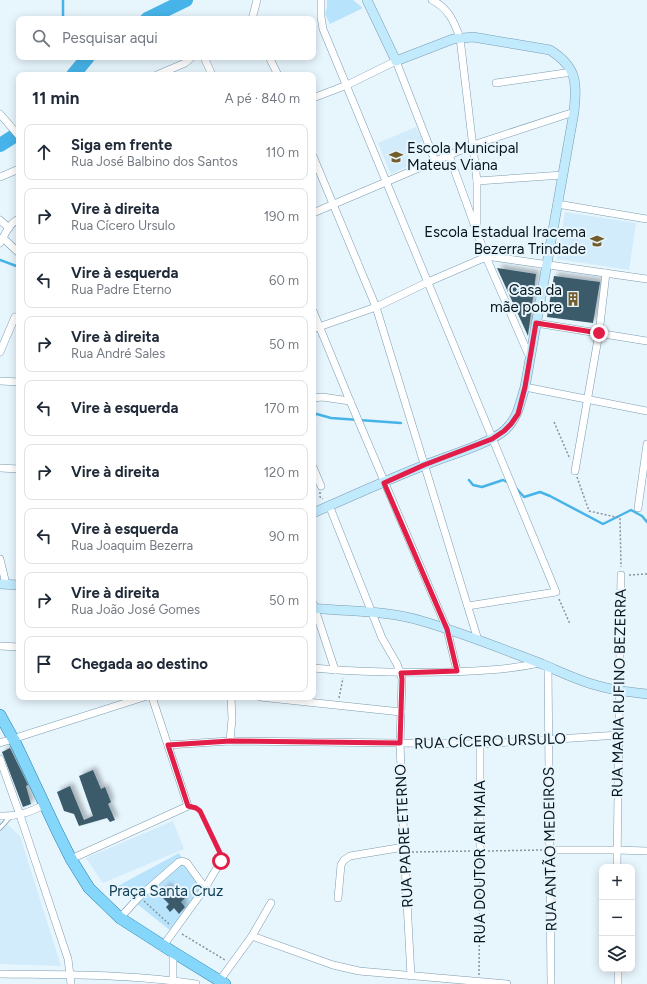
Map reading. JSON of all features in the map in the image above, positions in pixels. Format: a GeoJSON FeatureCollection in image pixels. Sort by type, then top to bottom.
{"type":"FeatureCollection","features":[{"type":"Feature","properties":{"kind":"main road"},"geometry":{"type":"LineString","coordinates":[[316,512],[424,465],[492,439],[504,431],[518,414],[525,387],[576,94],[572,72],[568,64],[561,57],[550,50],[473,37],[453,39],[396,61],[367,0]]}},
{"type":"Feature","properties":{"kind":"main road"},"geometry":{"type":"LineString","coordinates":[[3,584],[16,585]]}},
{"type":"Feature","properties":{"kind":"main road"},"geometry":{"type":"LineString","coordinates":[[316,607],[399,615],[478,640],[576,679],[619,691],[647,694]]}},
{"type":"Feature","properties":{"kind":"main road"},"geometry":{"type":"LineString","coordinates":[[0,715],[14,738],[44,805],[71,859],[89,888],[120,918],[222,982]]}},
{"type":"Feature","properties":{"kind":"street"},"geometry":{"type":"LineString","coordinates":[[253,16],[257,0]]}},
{"type":"Feature","properties":{"kind":"street"},"geometry":{"type":"LineString","coordinates":[[321,0],[321,21],[323,29],[556,592],[468,606]]}},
{"type":"Feature","properties":{"kind":"street"},"geometry":{"type":"LineString","coordinates":[[432,0],[444,8],[450,15],[456,24],[460,38],[477,181],[477,231]]}},
{"type":"Feature","properties":{"kind":"street"},"geometry":{"type":"LineString","coordinates":[[164,72],[188,60]]}},
{"type":"Feature","properties":{"kind":"street"},"geometry":{"type":"LineString","coordinates":[[205,60],[211,72]]}},
{"type":"Feature","properties":{"kind":"street"},"geometry":{"type":"LineString","coordinates":[[270,60],[276,72]]}},
{"type":"Feature","properties":{"kind":"street"},"geometry":{"type":"LineString","coordinates":[[316,97],[347,85],[396,61],[435,161]]}},
{"type":"Feature","properties":{"kind":"street"},"geometry":{"type":"LineString","coordinates":[[496,83],[572,72]]}},
{"type":"Feature","properties":{"kind":"street"},"geometry":{"type":"LineString","coordinates":[[316,212],[473,145],[574,112]]}},
{"type":"Feature","properties":{"kind":"street"},"geometry":{"type":"LineString","coordinates":[[0,114],[16,133]]}},
{"type":"Feature","properties":{"kind":"street"},"geometry":{"type":"LineString","coordinates":[[449,155],[486,258],[530,358]]}},
{"type":"Feature","properties":{"kind":"street"},"geometry":{"type":"LineString","coordinates":[[316,163],[376,307],[478,640]]}},
{"type":"Feature","properties":{"kind":"street"},"geometry":{"type":"LineString","coordinates":[[0,178],[16,170]]}},
{"type":"Feature","properties":{"kind":"street"},"geometry":{"type":"LineString","coordinates":[[477,181],[563,175]]}},
{"type":"Feature","properties":{"kind":"street"},"geometry":{"type":"LineString","coordinates":[[558,204],[647,219]]}},
{"type":"Feature","properties":{"kind":"street"},"geometry":{"type":"LineString","coordinates":[[0,220],[9,228]]}},
{"type":"Feature","properties":{"kind":"street"},"geometry":{"type":"LineString","coordinates":[[16,220],[2,240],[16,251]]}},
{"type":"Feature","properties":{"kind":"street"},"geometry":{"type":"LineString","coordinates":[[457,671],[447,629],[350,401],[316,328],[376,307],[428,282],[486,258],[493,257],[547,264],[647,279]]}},
{"type":"Feature","properties":{"kind":"street"},"geometry":{"type":"LineString","coordinates":[[575,471],[599,333],[606,273]]}},
{"type":"Feature","properties":{"kind":"street"},"geometry":{"type":"LineString","coordinates":[[0,352],[15,317]]}},
{"type":"Feature","properties":{"kind":"street"},"geometry":{"type":"LineString","coordinates":[[536,323],[647,341]]}},
{"type":"Feature","properties":{"kind":"street"},"geometry":{"type":"LineString","coordinates":[[0,381],[16,382]]}},
{"type":"Feature","properties":{"kind":"street"},"geometry":{"type":"LineString","coordinates":[[525,387],[647,410]]}},
{"type":"Feature","properties":{"kind":"street"},"geometry":{"type":"LineString","coordinates":[[316,398],[322,397],[350,401]]}},
{"type":"Feature","properties":{"kind":"street"},"geometry":{"type":"LineString","coordinates":[[638,508],[647,444]]}},
{"type":"Feature","properties":{"kind":"street"},"geometry":{"type":"LineString","coordinates":[[0,468],[16,468]]}},
{"type":"Feature","properties":{"kind":"street"},"geometry":{"type":"LineString","coordinates":[[316,475],[321,486]]}},
{"type":"Feature","properties":{"kind":"street"},"geometry":{"type":"LineString","coordinates":[[329,506],[382,638],[401,673]]}},
{"type":"Feature","properties":{"kind":"street"},"geometry":{"type":"LineString","coordinates":[[0,559],[3,584]]}},
{"type":"Feature","properties":{"kind":"street","name":"RUA MARIA RUFINO BEZERRA"},"geometry":{"type":"LineString","coordinates":[[617,864],[621,575]]}},
{"type":"Feature","properties":{"kind":"street"},"geometry":{"type":"LineString","coordinates":[[316,613],[335,670]]}},
{"type":"Feature","properties":{"kind":"street"},"geometry":{"type":"LineString","coordinates":[[0,646],[16,647]]}},
{"type":"Feature","properties":{"kind":"street"},"geometry":{"type":"LineString","coordinates":[[316,668],[401,673],[502,670],[539,663]]}},
{"type":"Feature","properties":{"kind":"street","name":"RUA ANTÃO MEDEIROS"},"geometry":{"type":"LineString","coordinates":[[548,667],[551,984]]}},
{"type":"Feature","properties":{"kind":"street","name":"RUA PADRE ETERNO"},"geometry":{"type":"LineString","coordinates":[[401,673],[400,743],[404,847],[412,976]]}},
{"type":"Feature","properties":{"kind":"street"},"geometry":{"type":"LineString","coordinates":[[0,743],[134,700]]}},
{"type":"Feature","properties":{"kind":"street"},"geometry":{"type":"LineString","coordinates":[[71,859],[188,806],[153,700]]}},
{"type":"Feature","properties":{"kind":"street"},"geometry":{"type":"LineString","coordinates":[[230,741],[232,719],[231,700]]}},
{"type":"Feature","properties":{"kind":"street"},"geometry":{"type":"LineString","coordinates":[[286,700],[401,712]]}},
{"type":"Feature","properties":{"kind":"street","name":"RUA CÍCERO URSULO"},"geometry":{"type":"LineString","coordinates":[[168,745],[230,741],[480,744],[619,735]]}},
{"type":"Feature","properties":{"kind":"street","name":"RUA DOUTOR ARI MAIA"},"geometry":{"type":"LineString","coordinates":[[480,744],[480,851]]}},
{"type":"Feature","properties":{"kind":"street"},"geometry":{"type":"LineString","coordinates":[[0,760],[68,959],[71,984]]}},
{"type":"Feature","properties":{"kind":"street"},"geometry":{"type":"LineString","coordinates":[[0,816],[20,815],[31,812],[44,805]]}},
{"type":"Feature","properties":{"kind":"street"},"geometry":{"type":"LineString","coordinates":[[338,898],[341,865],[344,860],[350,856],[404,847]]}},
{"type":"Feature","properties":{"kind":"street"},"geometry":{"type":"LineString","coordinates":[[550,850],[647,851]]}},
{"type":"Feature","properties":{"kind":"street"},"geometry":{"type":"LineString","coordinates":[[120,918],[139,897],[178,862],[182,861],[187,863],[205,888]]}},
{"type":"Feature","properties":{"kind":"street"},"geometry":{"type":"LineString","coordinates":[[163,946],[205,888],[221,861]]}},
{"type":"Feature","properties":{"kind":"street"},"geometry":{"type":"LineString","coordinates":[[222,982],[231,964],[252,936],[271,903]]}},
{"type":"Feature","properties":{"kind":"street"},"geometry":{"type":"LineString","coordinates":[[252,936],[344,968],[359,971],[507,984]]}},
{"type":"Feature","properties":{"kind":"street"},"geometry":{"type":"LineString","coordinates":[[173,952],[173,982]]}},
{"type":"Feature","properties":{"kind":"street"},"geometry":{"type":"LineString","coordinates":[[618,972],[618,984]]}},
{"type":"Feature","properties":{"kind":"street"},"geometry":{"type":"LineString","coordinates":[[0,974],[71,974],[196,984]]}},
{"type":"Feature","properties":{"kind":"lane"},"geometry":{"type":"LineString","coordinates":[[0,828],[11,816]]}},
{"type":"Feature","properties":{"kind":"path"},"geometry":{"type":"LineString","coordinates":[[554,422],[575,471]]}},
{"type":"Feature","properties":{"kind":"path","name":"RUA MARIA RUFINO BEZERRA"},"geometry":{"type":"LineString","coordinates":[[575,471],[589,511],[620,518],[621,575]]}},
{"type":"Feature","properties":{"kind":"path"},"geometry":{"type":"LineString","coordinates":[[321,486],[320,497],[329,506]]}},
{"type":"Feature","properties":{"kind":"path"},"geometry":{"type":"LineString","coordinates":[[621,575],[647,574]]}},
{"type":"Feature","properties":{"kind":"path"},"geometry":{"type":"LineString","coordinates":[[556,592],[570,624]]}},
{"type":"Feature","properties":{"kind":"path"},"geometry":{"type":"LineString","coordinates":[[337,706],[344,670]]}},
{"type":"Feature","properties":{"kind":"path"},"geometry":{"type":"LineString","coordinates":[[188,806],[196,808],[200,811],[222,857],[221,861]]}},
{"type":"Feature","properties":{"kind":"path","name":"RUA DOUTOR ARI MAIA"},"geometry":{"type":"LineString","coordinates":[[479,981],[480,851]]}},
{"type":"Feature","properties":{"kind":"path"},"geometry":{"type":"LineString","coordinates":[[139,897],[175,930],[231,964]]}},
{"type":"Feature","properties":{"kind":"shaded area","name":"Escola Municipal Mateus Viana"},"geometry":{"type":"Polygon","coordinates":[[[416,127],[423,141],[405,150],[413,164],[391,174],[378,143],[416,127]]]}},
{"type":"Feature","properties":{"kind":"shaded area","name":"Escola Estadual Iracema Bezerra Trindade"},"geometry":{"type":"Polygon","coordinates":[[[565,212],[636,223],[629,270],[557,259],[565,212]]]}},
{"type":"Feature","properties":{"kind":"shaded area"},"geometry":{"type":"Polygon","coordinates":[[[0,821],[5,822],[20,836],[61,966],[0,964],[0,821]]]}},
{"type":"Feature","properties":{"kind":"shaded area"},"geometry":{"type":"Polygon","coordinates":[[[173,821],[184,849],[103,883],[86,858],[173,821]]]}},
{"type":"Feature","properties":{"kind":"green space"},"geometry":{"type":"Polygon","coordinates":[[[327,0],[353,0],[363,8],[330,24],[325,14],[327,0]]]}},
{"type":"Feature","properties":{"kind":"green space","name":"Praça Santa Cruz"},"geometry":{"type":"Polygon","coordinates":[[[179,853],[202,892],[171,931],[116,887],[179,853]]]}},
{"type":"Feature","properties":{"kind":"building"},"geometry":{"type":"Polygon","coordinates":[[[497,268],[536,274],[528,336],[497,268]]]}},
{"type":"Feature","properties":{"kind":"building","name":"Casa da mãe pobre"},"geometry":{"type":"Polygon","coordinates":[[[554,276],[600,282],[593,323],[547,317],[554,276]]]}},
{"type":"Feature","properties":{"kind":"building"},"geometry":{"type":"Polygon","coordinates":[[[10,748],[28,785],[26,786],[31,804],[23,807],[2,752],[10,748]]]}},
{"type":"Feature","properties":{"kind":"building"},"geometry":{"type":"Polygon","coordinates":[[[93,770],[101,789],[105,787],[111,802],[108,804],[115,820],[110,822],[107,818],[79,826],[74,814],[64,811],[57,792],[70,786],[84,820],[93,816],[79,776],[93,770]]]}},
{"type":"Feature","properties":{"kind":"building"},"geometry":{"type":"Polygon","coordinates":[[[167,886],[176,896],[179,892],[185,898],[181,902],[185,907],[179,914],[174,908],[170,912],[166,907],[169,904],[160,895],[167,886]]]}},
{"type":"Feature","properties":{"kind":"waterway"},"geometry":{"type":"LineString","coordinates":[[63,0],[63,16]]}},
{"type":"Feature","properties":{"kind":"waterway"},"geometry":{"type":"LineString","coordinates":[[153,16],[186,0]]}},
{"type":"Feature","properties":{"kind":"waterway"},"geometry":{"type":"LineString","coordinates":[[76,72],[86,60]]}},
{"type":"Feature","properties":{"kind":"waterway"},"geometry":{"type":"LineString","coordinates":[[0,145],[16,135]]}},
{"type":"Feature","properties":{"kind":"waterway"},"geometry":{"type":"LineString","coordinates":[[0,260],[16,266]]}},
{"type":"Feature","properties":{"kind":"waterway"},"geometry":{"type":"LineString","coordinates":[[316,414],[331,418],[401,423]]}},
{"type":"Feature","properties":{"kind":"waterway"},"geometry":{"type":"LineString","coordinates":[[469,480],[473,485],[482,487],[503,480],[509,483]]}},
{"type":"Feature","properties":{"kind":"waterway"},"geometry":{"type":"LineString","coordinates":[[515,487],[524,497],[540,492],[603,524],[631,510],[642,516],[647,522]]}},
{"type":"Feature","properties":{"kind":"place","name":"Escola Municipal Mateus Viana"},"geometry":{"type":"Point","coordinates":[396,157]}},
{"type":"Feature","properties":{"kind":"place","name":"Escola Estadual Iracema Bezerra Trindade"},"geometry":{"type":"Point","coordinates":[597,241]}},
{"type":"Feature","properties":{"kind":"place","name":"Casa da mãe pobre"},"geometry":{"type":"Point","coordinates":[573,299]}},
{"type":"Feature","properties":{"kind":"route"},"geometry":{"type":"LineString","coordinates":[[221,861],[222,857],[200,811],[196,808],[188,806],[168,745],[230,741],[400,743],[401,673],[457,671],[447,629],[384,483],[424,465],[492,439],[511,424],[518,414],[525,387],[536,323],[599,333]]}}]}
